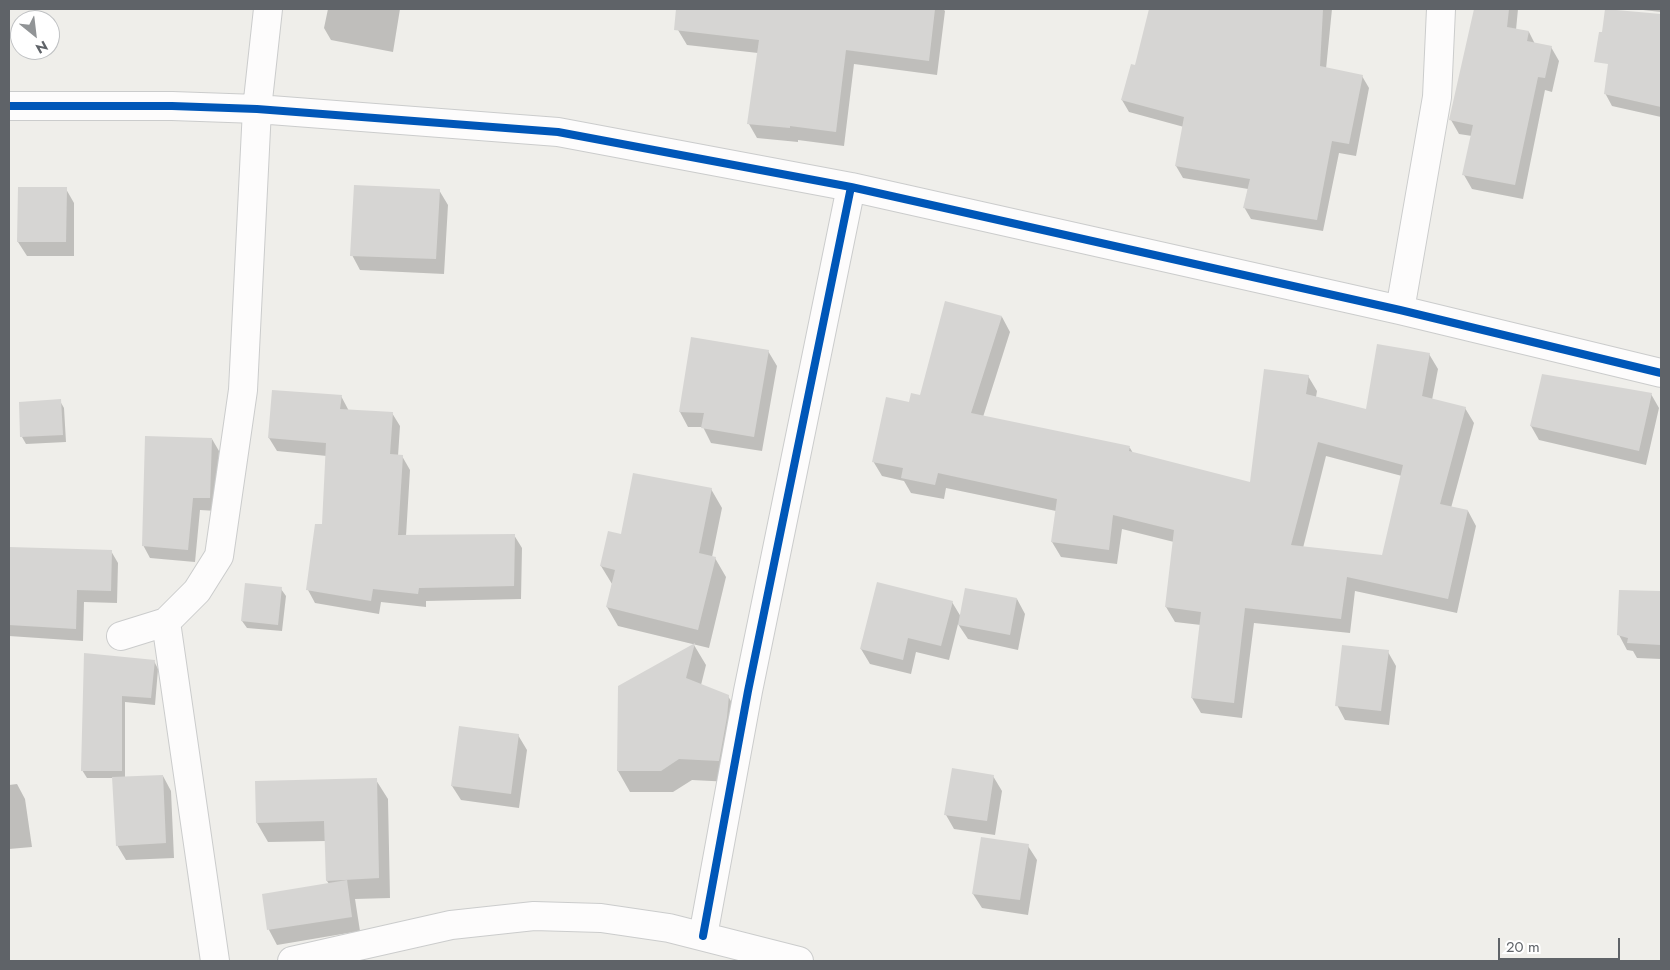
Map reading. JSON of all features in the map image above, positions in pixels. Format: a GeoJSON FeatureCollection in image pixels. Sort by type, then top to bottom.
{"type":"FeatureCollection","features":[{"type":"Feature","properties":{"kind":"street"},"geometry":{"type":"LineString","coordinates":[[122,636],[166,622],[197,590],[219,556],[243,390],[257,109],[268,9]]}},
{"type":"Feature","properties":{"kind":"street"},"geometry":{"type":"LineString","coordinates":[[1400,310],[1437,97],[1441,9]]}},
{"type":"Feature","properties":{"kind":"street"},"geometry":{"type":"LineString","coordinates":[[9,106],[172,106],[257,109],[558,132],[851,187],[1400,310],[1661,373]]}},
{"type":"Feature","properties":{"kind":"street"},"geometry":{"type":"LineString","coordinates":[[703,936],[748,691],[851,187]]}},
{"type":"Feature","properties":{"kind":"street"},"geometry":{"type":"LineString","coordinates":[[166,622],[215,961]]}},
{"type":"Feature","properties":{"kind":"street"},"geometry":{"type":"LineString","coordinates":[[292,961],[451,925],[534,916],[601,918],[669,928],[799,961]]}},
{"type":"Feature","properties":{"kind":"building"},"geometry":{"type":"Polygon","coordinates":[[[676,9],[935,9],[929,61],[846,50],[836,132],[790,126],[790,128],[747,124],[759,40],[674,30],[676,9]]]}},
{"type":"Feature","properties":{"kind":"building"},"geometry":{"type":"Polygon","coordinates":[[[1149,9],[1323,9],[1320,66],[1363,75],[1349,144],[1332,141],[1317,220],[1243,208],[1250,179],[1175,166],[1184,117],[1121,100],[1131,64],[1135,65],[1149,9]]]}},
{"type":"Feature","properties":{"kind":"building"},"geometry":{"type":"Polygon","coordinates":[[[1474,9],[1509,9],[1507,27],[1529,31],[1527,41],[1552,46],[1545,78],[1538,77],[1515,185],[1462,175],[1473,125],[1449,120],[1474,9]]]}},
{"type":"Feature","properties":{"kind":"building"},"geometry":{"type":"Polygon","coordinates":[[[1605,9],[1661,14],[1661,107],[1604,94],[1608,64],[1594,62],[1599,32],[1602,32],[1605,9]]]}},
{"type":"Feature","properties":{"kind":"building"},"geometry":{"type":"Polygon","coordinates":[[[354,185],[440,189],[436,259],[350,256],[354,185]]]}},
{"type":"Feature","properties":{"kind":"building"},"geometry":{"type":"Polygon","coordinates":[[[18,187],[67,187],[66,242],[17,242],[18,187]]]}},
{"type":"Feature","properties":{"kind":"building"},"geometry":{"type":"Polygon","coordinates":[[[945,301],[1002,316],[971,413],[1130,446],[1129,451],[1250,482],[1264,369],[1309,375],[1306,394],[1366,409],[1377,344],[1430,353],[1422,396],[1466,407],[1440,504],[1468,510],[1448,599],[1347,577],[1341,619],[1245,608],[1234,703],[1191,698],[1201,612],[1165,607],[1174,530],[1113,515],[1109,550],[1051,542],[1057,499],[938,473],[935,485],[901,478],[903,468],[872,462],[886,397],[909,402],[911,393],[920,395],[945,301]],[[1318,442],[1291,545],[1382,555],[1403,465],[1318,442]]]}},
{"type":"Feature","properties":{"kind":"building"},"geometry":{"type":"Polygon","coordinates":[[[691,337],[769,350],[754,437],[701,428],[704,413],[679,412],[691,337]]]}},
{"type":"Feature","properties":{"kind":"building"},"geometry":{"type":"Polygon","coordinates":[[[1542,374],[1652,393],[1639,451],[1530,426],[1542,374]]]}},
{"type":"Feature","properties":{"kind":"building"},"geometry":{"type":"Polygon","coordinates":[[[272,390],[342,395],[340,409],[393,412],[390,454],[403,455],[398,535],[515,534],[514,586],[419,588],[418,594],[373,589],[371,601],[306,590],[315,524],[322,524],[326,443],[268,438],[272,390]]]}},
{"type":"Feature","properties":{"kind":"building"},"geometry":{"type":"Polygon","coordinates":[[[61,399],[63,435],[20,437],[19,402],[61,399]]]}},
{"type":"Feature","properties":{"kind":"building"},"geometry":{"type":"Polygon","coordinates":[[[145,436],[212,438],[210,498],[193,498],[188,550],[142,546],[145,436]]]}},
{"type":"Feature","properties":{"kind":"building"},"geometry":{"type":"Polygon","coordinates":[[[633,473],[712,488],[699,553],[716,557],[698,630],[606,607],[615,570],[600,566],[608,531],[621,534],[633,473]]]}},
{"type":"Feature","properties":{"kind":"building"},"geometry":{"type":"Polygon","coordinates":[[[9,547],[112,550],[111,591],[77,590],[76,629],[9,625],[9,547]]]}},
{"type":"Feature","properties":{"kind":"building"},"geometry":{"type":"Polygon","coordinates":[[[877,582],[953,601],[941,646],[908,638],[903,660],[860,649],[877,582]]]}},
{"type":"Feature","properties":{"kind":"building"},"geometry":{"type":"Polygon","coordinates":[[[245,583],[282,587],[278,625],[241,621],[245,583]]]}},
{"type":"Feature","properties":{"kind":"building"},"geometry":{"type":"Polygon","coordinates":[[[965,588],[1017,598],[1010,635],[958,625],[965,588]]]}},
{"type":"Feature","properties":{"kind":"building"},"geometry":{"type":"Polygon","coordinates":[[[1619,590],[1661,591],[1661,645],[1627,643],[1628,638],[1617,635],[1619,590]]]}},
{"type":"Feature","properties":{"kind":"building"},"geometry":{"type":"Polygon","coordinates":[[[695,643],[686,678],[729,695],[719,761],[679,759],[661,771],[617,771],[618,686],[695,643]]]}},
{"type":"Feature","properties":{"kind":"building"},"geometry":{"type":"Polygon","coordinates":[[[1342,645],[1389,650],[1381,711],[1335,706],[1342,645]]]}},
{"type":"Feature","properties":{"kind":"building"},"geometry":{"type":"Polygon","coordinates":[[[84,653],[155,660],[151,698],[122,696],[122,771],[81,771],[84,653]]]}},
{"type":"Feature","properties":{"kind":"building"},"geometry":{"type":"Polygon","coordinates":[[[459,726],[519,734],[511,794],[451,786],[459,726]]]}},
{"type":"Feature","properties":{"kind":"building"},"geometry":{"type":"Polygon","coordinates":[[[952,768],[994,775],[987,821],[944,815],[952,768]]]}},
{"type":"Feature","properties":{"kind":"building"},"geometry":{"type":"Polygon","coordinates":[[[163,775],[166,843],[116,846],[112,777],[163,775]]]}},
{"type":"Feature","properties":{"kind":"building"},"geometry":{"type":"Polygon","coordinates":[[[377,778],[379,878],[326,881],[324,821],[256,823],[255,781],[377,778]]]}},
{"type":"Feature","properties":{"kind":"building"},"geometry":{"type":"Polygon","coordinates":[[[981,837],[1029,844],[1020,900],[972,894],[981,837]]]}},
{"type":"Feature","properties":{"kind":"building"},"geometry":{"type":"Polygon","coordinates":[[[347,880],[352,917],[267,930],[262,894],[347,880]]]}},
{"type":"Feature","properties":{"kind":"cycle path"},"geometry":{"type":"LineString","coordinates":[[9,106],[172,106],[257,109],[558,132],[851,187],[1400,310],[1661,373]]}},
{"type":"Feature","properties":{"kind":"cycle path"},"geometry":{"type":"LineString","coordinates":[[703,936],[748,691],[851,187]]}}]}
